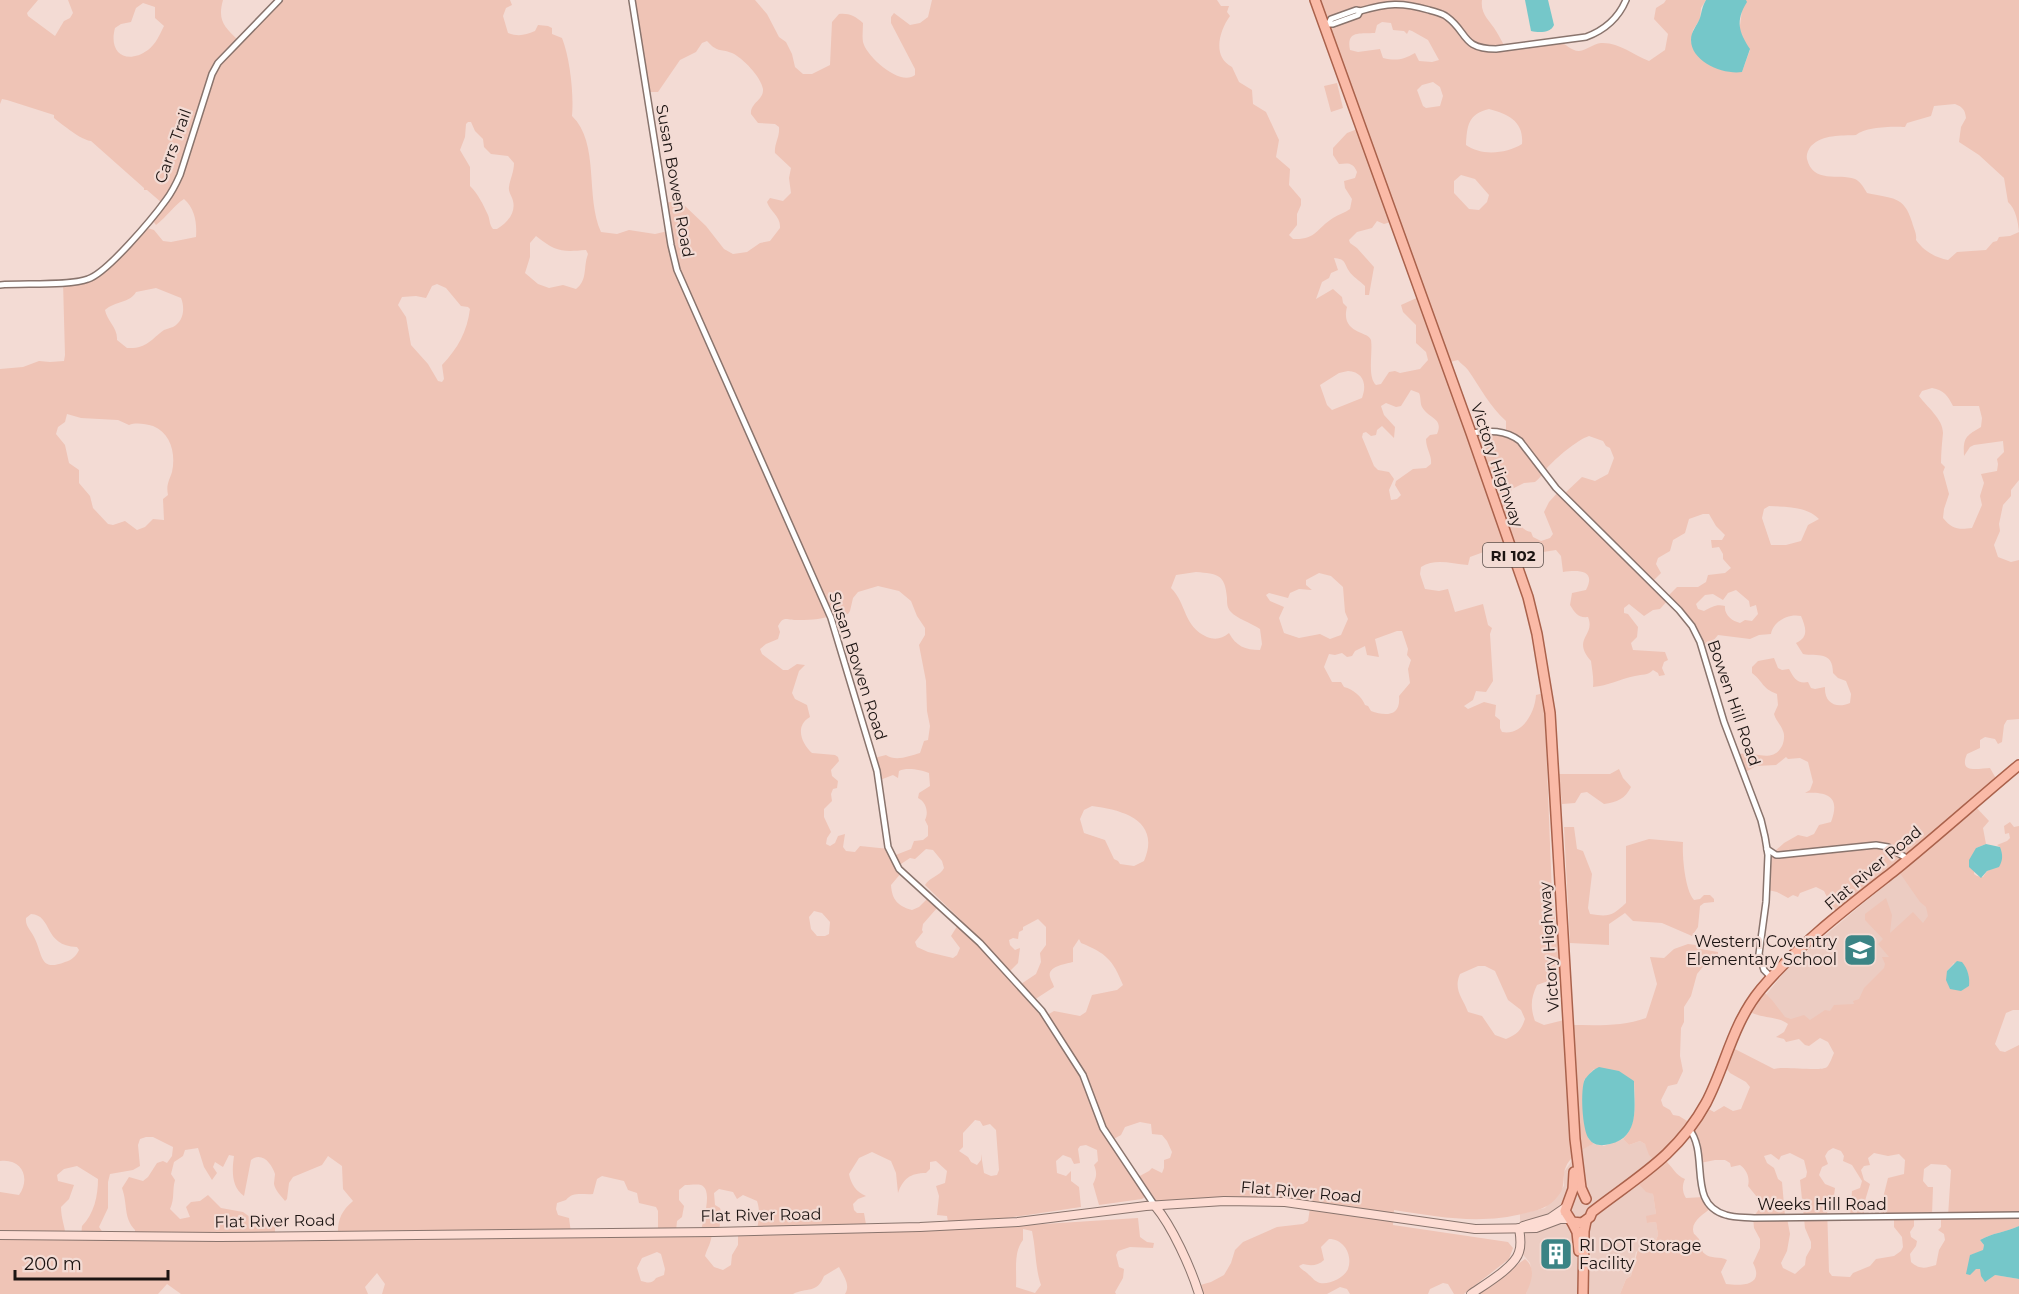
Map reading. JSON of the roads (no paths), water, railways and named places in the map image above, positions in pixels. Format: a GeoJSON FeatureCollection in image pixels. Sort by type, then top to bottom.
{"type":"FeatureCollection","features":[{"type":"Feature","properties":{"kind":"main road","name":"Victory Highway"},"geometry":{"type":"LineString","coordinates":[[1315,0],[1326,24],[1528,597],[1547,687],[1575,1139],[1581,1188],[1587,1200]]}},
{"type":"Feature","properties":{"kind":"main road","name":"Flat River Road"},"geometry":{"type":"LineString","coordinates":[[1592,1212],[1639,1179],[1671,1151],[1689,1129],[1708,1098],[1743,1015],[1761,989],[1844,911],[2019,765]]}},
{"type":"Feature","properties":{"kind":"main road","name":"Victory Highway"},"geometry":{"type":"LineString","coordinates":[[1568,1203],[1574,1190],[1575,1139]]}},
{"type":"Feature","properties":{"kind":"main road","name":"Flat River Road"},"geometry":{"type":"LineString","coordinates":[[1587,1200],[1597,1200],[1639,1179]]}},
{"type":"Feature","properties":{"kind":"main road"},"geometry":{"type":"LineString","coordinates":[[1583,1280],[1576,1232],[1567,1216],[1568,1203],[1578,1197],[1587,1200],[1592,1212],[1586,1221],[1583,1294]]}},
{"type":"Feature","properties":{"kind":"main road","name":"Flat River Road"},"geometry":{"type":"LineString","coordinates":[[0,1235],[219,1237],[714,1232],[920,1227],[1018,1222],[1155,1206],[1224,1201],[1268,1201],[1469,1228],[1536,1228],[1560,1219],[1571,1221]]}},
{"type":"Feature","properties":{"kind":"main road","name":"Flat River Road"},"geometry":{"type":"LineString","coordinates":[[1519,1228],[1550,1218],[1568,1203]]}},
{"type":"Feature","properties":{"kind":"main road"},"geometry":{"type":"LineString","coordinates":[[1155,1206],[1162,1214],[1199,1294]]}},
{"type":"Feature","properties":{"kind":"main road"},"geometry":{"type":"LineString","coordinates":[[1571,1221],[1577,1223],[1586,1221]]}},
{"type":"Feature","properties":{"kind":"main road"},"geometry":{"type":"LineString","coordinates":[[1471,1294],[1515,1260],[1520,1249],[1519,1228]]}},
{"type":"Feature","properties":{"kind":"street","name":"Carrs Trail"},"geometry":{"type":"LineString","coordinates":[[0,285],[84,281],[101,272],[115,259],[165,203],[175,187],[212,74],[218,63],[279,0]]}},
{"type":"Feature","properties":{"kind":"street","name":"Susan Bowen Road"},"geometry":{"type":"LineString","coordinates":[[632,0],[670,245],[677,270],[831,618],[877,771],[891,854],[899,869],[980,943],[1042,1011],[1083,1075],[1103,1128],[1155,1206]]}},
{"type":"Feature","properties":{"kind":"street"},"geometry":{"type":"LineString","coordinates":[[1326,24],[1333,24],[1359,15],[1360,11],[1383,4],[1409,4],[1448,17],[1463,37],[1472,44],[1483,49],[1496,49],[1586,37],[1614,20],[1626,0]]}},
{"type":"Feature","properties":{"kind":"street","name":"Bowen Hill Road"},"geometry":{"type":"LineString","coordinates":[[1471,433],[1496,431],[1512,435],[1520,441],[1552,483],[1679,610],[1692,626],[1700,642],[1724,722],[1761,820],[1767,849],[1766,902],[1759,954],[1764,970],[1772,978]]}},
{"type":"Feature","properties":{"kind":"street"},"geometry":{"type":"LineString","coordinates":[[1767,849],[1779,855],[1876,846],[1888,848],[1908,859]]}},
{"type":"Feature","properties":{"kind":"street","name":"Weeks Hill Road"},"geometry":{"type":"LineString","coordinates":[[1689,1129],[1699,1148],[1700,1182],[1704,1196],[1713,1209],[1728,1216],[1754,1218],[2019,1215]]}},
{"type":"Feature","properties":{"kind":"water"},"geometry":{"type":"Polygon","coordinates":[[[1525,0],[1548,0],[1554,25],[1550,30],[1531,31],[1525,0]]]}},
{"type":"Feature","properties":{"kind":"water"},"geometry":{"type":"Polygon","coordinates":[[[1706,0],[1746,0],[1747,2],[1741,15],[1740,26],[1750,49],[1742,72],[1718,69],[1702,61],[1692,48],[1692,34],[1706,0]]]}},
{"type":"Feature","properties":{"kind":"water"},"geometry":{"type":"Polygon","coordinates":[[[1986,844],[2000,847],[2002,860],[1999,867],[1987,871],[1981,878],[1969,867],[1969,860],[1976,848],[1986,844]]]}},
{"type":"Feature","properties":{"kind":"water"},"geometry":{"type":"Polygon","coordinates":[[[1957,961],[1962,962],[1969,977],[1969,986],[1961,991],[1950,989],[1946,980],[1947,971],[1957,961]]]}},
{"type":"Feature","properties":{"kind":"water"},"geometry":{"type":"Polygon","coordinates":[[[1599,1067],[1619,1071],[1634,1081],[1635,1110],[1631,1127],[1627,1135],[1620,1140],[1604,1145],[1596,1144],[1589,1139],[1582,1109],[1585,1079],[1599,1067]]]}},
{"type":"Feature","properties":{"kind":"water"},"geometry":{"type":"Polygon","coordinates":[[[2019,1226],[2019,1279],[1995,1275],[1985,1282],[1980,1269],[1976,1269],[1970,1275],[1966,1274],[1970,1255],[1983,1250],[1984,1245],[1980,1240],[2019,1226]]]}},
{"type":"Feature","properties":{"kind":"place","name":"Western Coventry Elementary School"},"geometry":{"type":"Point","coordinates":[1860,950]}},
{"type":"Feature","properties":{"kind":"place","name":"RI DOT Storage Facility"},"geometry":{"type":"Point","coordinates":[1556,1254]}}]}
